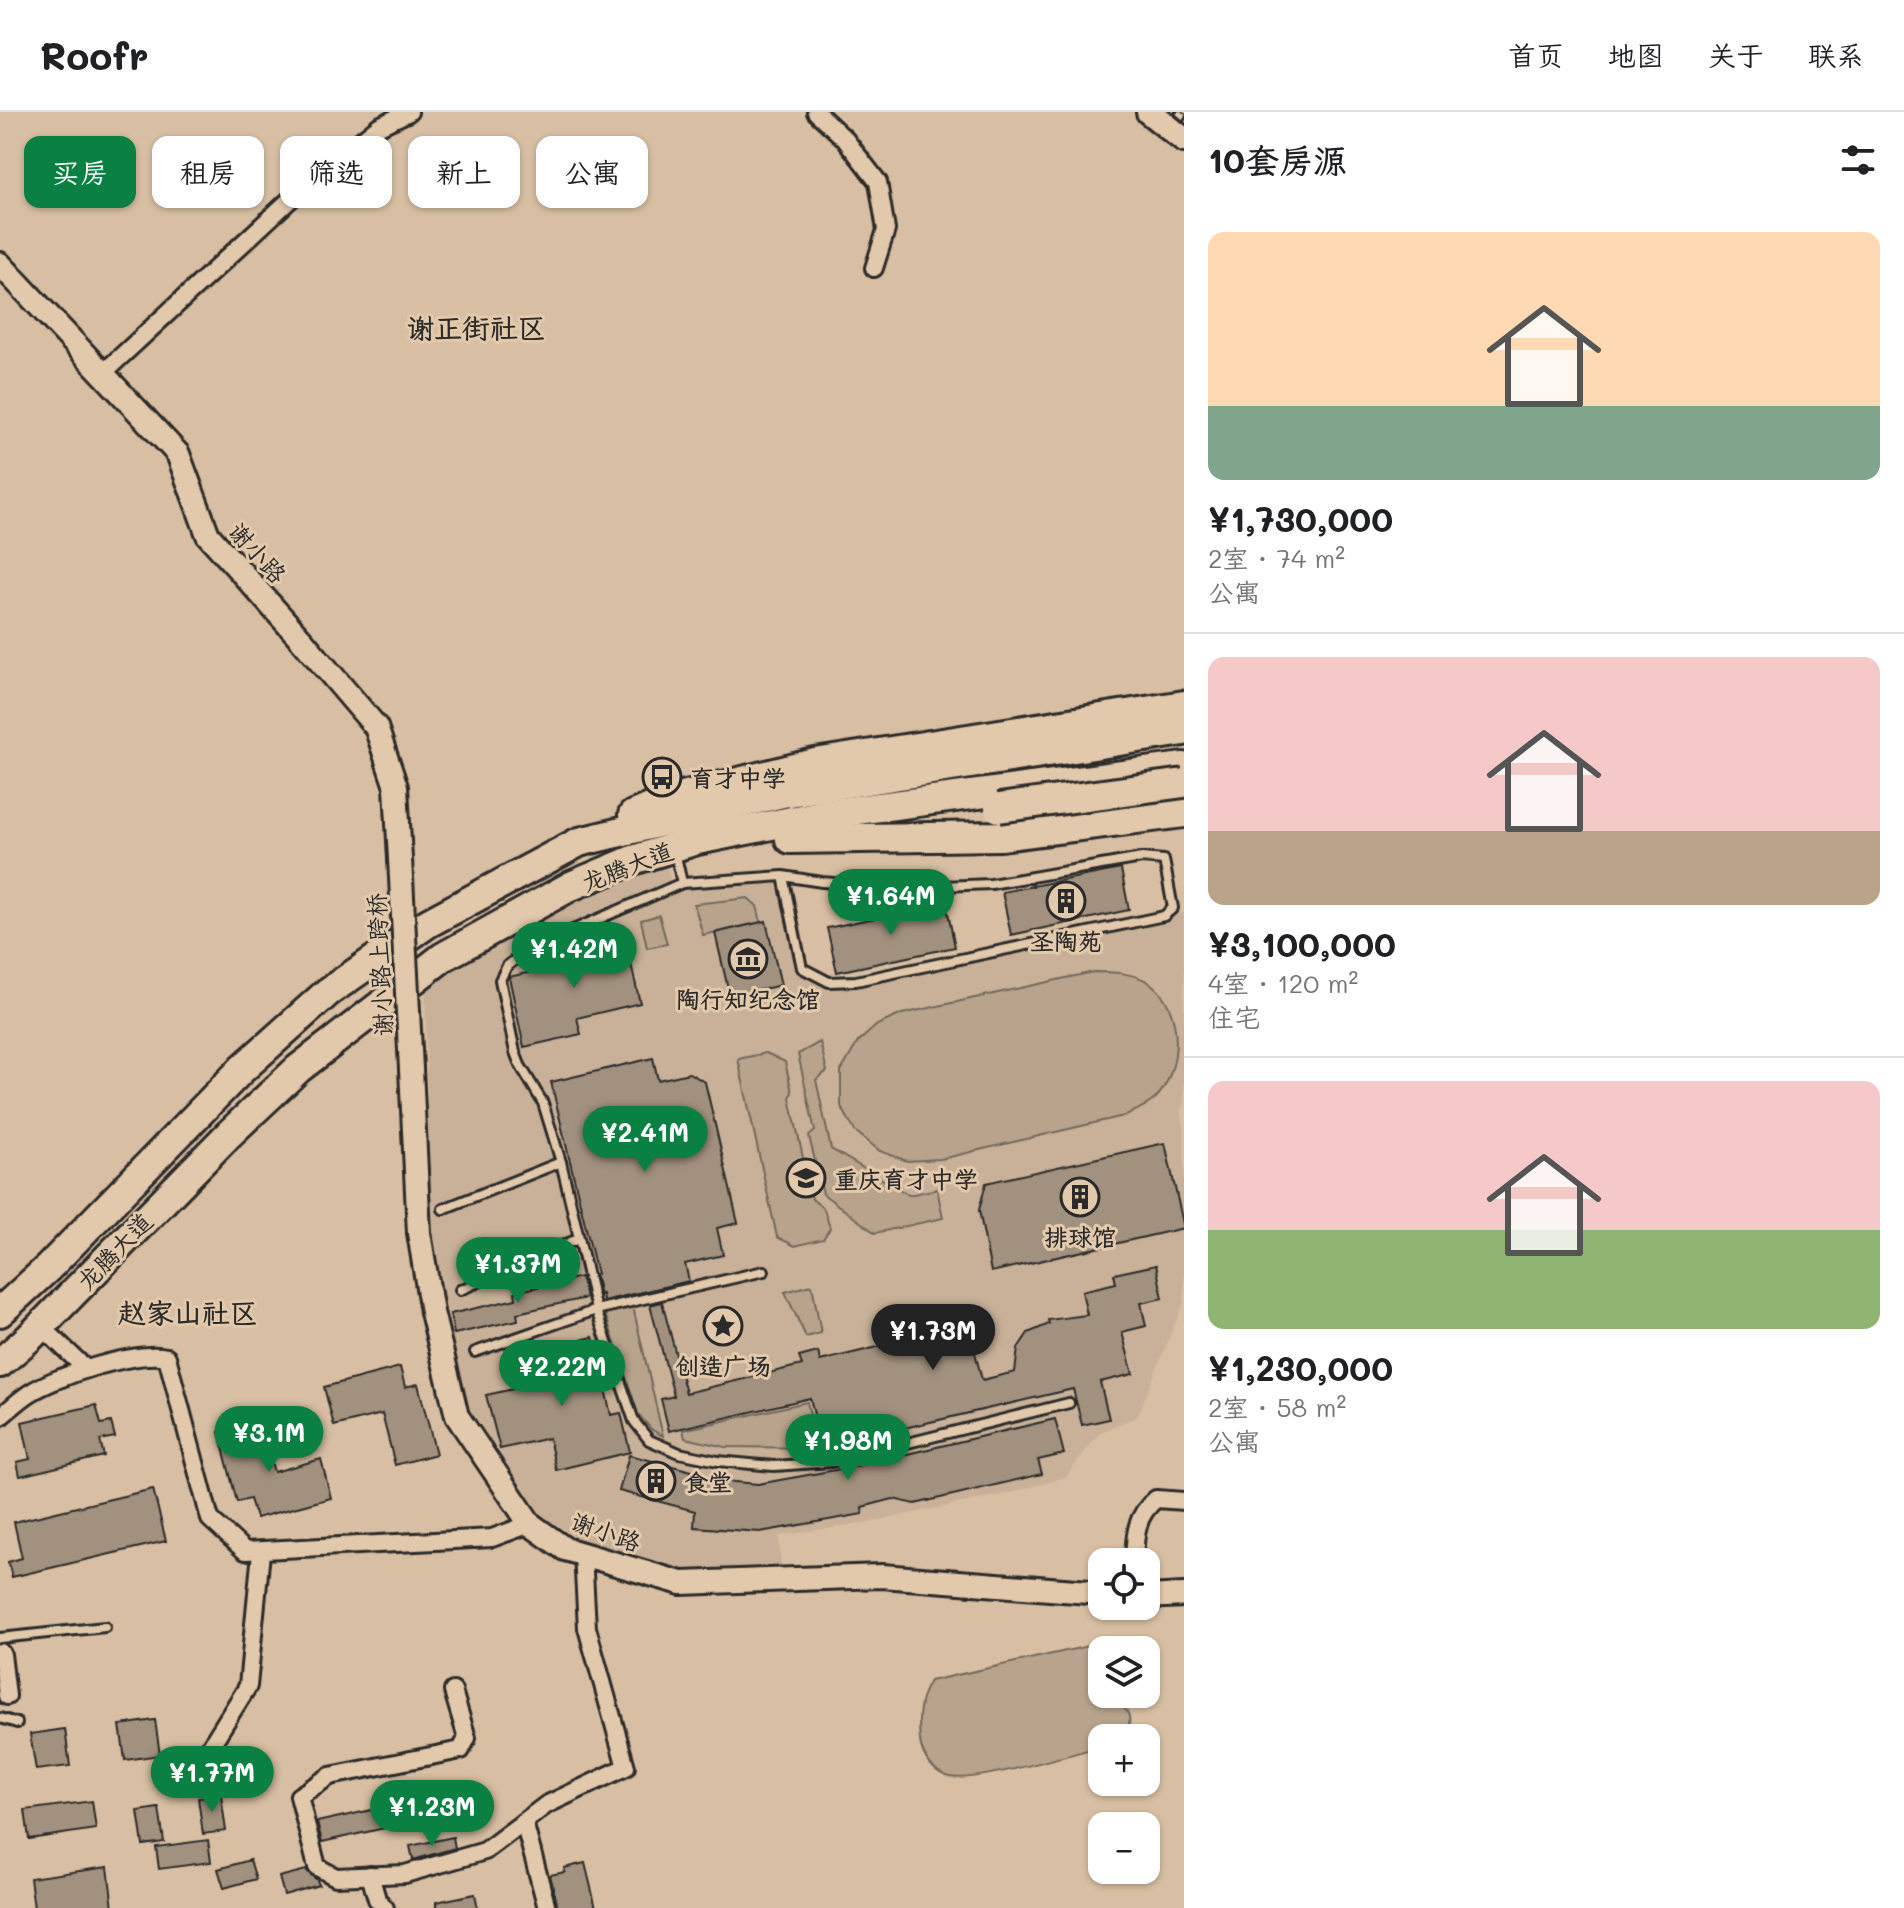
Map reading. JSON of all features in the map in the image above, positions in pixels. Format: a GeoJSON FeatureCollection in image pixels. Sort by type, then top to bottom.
{"type":"FeatureCollection","features":[{"type":"Feature","properties":{"kind":"highway"},"geometry":{"type":"LineString","coordinates":[[579,842],[614,822],[656,805],[849,743],[1184,691]]}},
{"type":"Feature","properties":{"kind":"highway"},"geometry":{"type":"LineString","coordinates":[[713,788],[815,763],[1184,705]]}},
{"type":"Feature","properties":{"kind":"highway","name":"龙腾大道"},"geometry":{"type":"LineString","coordinates":[[0,1312],[48,1268],[242,1069],[328,992],[428,923],[579,842],[783,793],[1184,731]]}},
{"type":"Feature","properties":{"kind":"highway","name":"龙腾大道"},"geometry":{"type":"LineString","coordinates":[[0,1363],[35,1332],[229,1134],[298,1069],[443,957],[571,886],[633,860],[685,844],[826,814],[1184,767]]}},
{"type":"Feature","properties":{"kind":"highway"},"geometry":{"type":"LineString","coordinates":[[790,839],[1184,783]]}},
{"type":"Feature","properties":{"kind":"highway"},"geometry":{"type":"LineString","coordinates":[[713,788],[783,793]]}},
{"type":"Feature","properties":{"kind":"highway"},"geometry":{"type":"LineString","coordinates":[[685,844],[1001,836],[1184,813]]}},
{"type":"Feature","properties":{"kind":"highway"},"geometry":{"type":"LineString","coordinates":[[0,1300],[48,1268]]}},
{"type":"Feature","properties":{"kind":"highway"},"geometry":{"type":"LineString","coordinates":[[0,1370],[35,1332]]}},
{"type":"Feature","properties":{"kind":"main road"},"geometry":{"type":"LineString","coordinates":[[1149,112],[1184,140]]}},
{"type":"Feature","properties":{"kind":"street"},"geometry":{"type":"LineString","coordinates":[[102,374],[309,182],[379,126],[409,112]]}},
{"type":"Feature","properties":{"kind":"street"},"geometry":{"type":"LineString","coordinates":[[816,112],[845,139],[878,182],[886,230],[874,268]]}},
{"type":"Feature","properties":{"kind":"street","name":"谢小路"},"geometry":{"type":"LineString","coordinates":[[0,264],[178,454],[208,535],[376,727],[396,787],[400,859]]}},
{"type":"Feature","properties":{"kind":"street","name":"谢小路上跨桥"},"geometry":{"type":"LineString","coordinates":[[400,859],[411,1069]]}},
{"type":"Feature","properties":{"kind":"street","name":"谢小路"},"geometry":{"type":"LineString","coordinates":[[411,1069],[419,1233],[432,1312],[457,1416],[530,1524],[565,1549],[681,1583],[882,1576],[1088,1592]]}},
{"type":"Feature","properties":{"kind":"street"},"geometry":{"type":"LineString","coordinates":[[35,1332],[86,1369]]}},
{"type":"Feature","properties":{"kind":"street"},"geometry":{"type":"LineString","coordinates":[[0,1420],[32,1392],[86,1369],[155,1354],[167,1357],[210,1519],[245,1551],[492,1538],[530,1524]]}},
{"type":"Feature","properties":{"kind":"street"},"geometry":{"type":"LineString","coordinates":[[1134,1548],[1135,1530],[1144,1509],[1156,1499],[1184,1501]]}},
{"type":"Feature","properties":{"kind":"street"},"geometry":{"type":"LineString","coordinates":[[190,1779],[248,1686],[261,1552]]}},
{"type":"Feature","properties":{"kind":"street"},"geometry":{"type":"LineString","coordinates":[[453,1691],[467,1738],[461,1750],[330,1776],[299,1796],[317,1867],[336,1877],[405,1874],[485,1851],[546,1805],[626,1767],[587,1628],[583,1554]]}},
{"type":"Feature","properties":{"kind":"street"},"geometry":{"type":"LineString","coordinates":[[1160,1596],[1184,1595]]}},
{"type":"Feature","properties":{"kind":"street"},"geometry":{"type":"LineString","coordinates":[[0,1652],[7,1696]]}},
{"type":"Feature","properties":{"kind":"street"},"geometry":{"type":"LineString","coordinates":[[524,1822],[547,1908]]}},
{"type":"Feature","properties":{"kind":"street"},"geometry":{"type":"LineString","coordinates":[[370,1875],[377,1899],[385,1908]]}},
{"type":"Feature","properties":{"kind":"lane"},"geometry":{"type":"LineString","coordinates":[[682,883],[685,844]]}},
{"type":"Feature","properties":{"kind":"lane"},"geometry":{"type":"LineString","coordinates":[[783,876],[802,968],[829,982],[856,981],[1164,916],[1173,908],[1164,860],[1142,858],[991,884],[893,888],[783,876],[682,883],[529,949],[507,966],[500,980],[515,1052],[543,1103],[561,1162],[596,1310],[634,1421],[649,1440],[679,1453],[718,1461],[774,1466],[831,1462],[1069,1403]]}},
{"type":"Feature","properties":{"kind":"lane"},"geometry":{"type":"LineString","coordinates":[[443,1209],[561,1162]]}},
{"type":"Feature","properties":{"kind":"lane"},"geometry":{"type":"LineString","coordinates":[[460,1290],[578,1239]]}},
{"type":"Feature","properties":{"kind":"lane"},"geometry":{"type":"LineString","coordinates":[[475,1352],[596,1310],[764,1271]]}},
{"type":"Feature","properties":{"kind":"lane"},"geometry":{"type":"LineString","coordinates":[[0,1638],[105,1627]]}},
{"type":"Feature","properties":{"kind":"lane"},"geometry":{"type":"LineString","coordinates":[[0,1718],[17,1723]]}},
{"type":"Feature","properties":{"kind":"shaded area","name":"重庆育才中学"},"geometry":{"type":"Polygon","coordinates":[[[665,856],[673,893],[682,889],[762,881],[780,883],[799,970],[828,983],[856,983],[1184,913],[1184,1108],[1180,1109],[1184,1126],[1184,1302],[1137,1417],[1100,1432],[1066,1477],[1010,1493],[875,1521],[779,1536],[781,1569],[688,1572],[582,1541],[538,1513],[467,1411],[430,1230],[425,975],[499,931],[665,856]]]}},
{"type":"Feature","properties":{"kind":"shaded area"},"geometry":{"type":"Polygon","coordinates":[[[748,898],[757,906],[761,922],[703,935],[694,904],[748,898]]]}},
{"type":"Feature","properties":{"kind":"shaded area"},"geometry":{"type":"Polygon","coordinates":[[[659,915],[667,944],[647,948],[641,920],[659,915]]]}},
{"type":"Feature","properties":{"kind":"shaded area"},"geometry":{"type":"Polygon","coordinates":[[[1093,972],[1120,973],[1147,981],[1159,991],[1168,1005],[1176,1037],[1175,1055],[1164,1086],[1149,1104],[1128,1115],[941,1159],[907,1161],[880,1151],[855,1131],[841,1106],[841,1071],[858,1042],[877,1025],[902,1014],[1093,972]]]}},
{"type":"Feature","properties":{"kind":"shaded area"},"geometry":{"type":"Polygon","coordinates":[[[820,1042],[827,1071],[816,1080],[831,1149],[909,1195],[937,1189],[943,1218],[875,1233],[823,1194],[809,1136],[815,1131],[798,1054],[820,1042]]]}},
{"type":"Feature","properties":{"kind":"shaded area"},"geometry":{"type":"Polygon","coordinates":[[[766,1053],[785,1062],[812,1199],[824,1209],[830,1228],[823,1239],[795,1246],[777,1237],[738,1059],[766,1053]]]}},
{"type":"Feature","properties":{"kind":"shaded area"},"geometry":{"type":"Polygon","coordinates":[[[812,1285],[821,1333],[806,1337],[785,1292],[812,1285]]]}},
{"type":"Feature","properties":{"kind":"shaded area"},"geometry":{"type":"Polygon","coordinates":[[[633,1307],[663,1436],[652,1430],[638,1414],[605,1313],[633,1307]]]}},
{"type":"Feature","properties":{"kind":"shaded area"},"geometry":{"type":"Polygon","coordinates":[[[807,1402],[818,1448],[725,1447],[685,1438],[683,1430],[807,1402]]]}},
{"type":"Feature","properties":{"kind":"shaded area"},"geometry":{"type":"Polygon","coordinates":[[[1088,1646],[1088,1708],[1125,1708],[1129,1724],[1088,1724],[1088,1750],[980,1776],[950,1777],[938,1772],[929,1763],[921,1747],[920,1710],[930,1681],[1088,1646]]]}},
{"type":"Feature","properties":{"kind":"building","name":"圣陶苑"},"geometry":{"type":"Polygon","coordinates":[[[1121,869],[1129,910],[1011,935],[1002,892],[1121,869]]]}},
{"type":"Feature","properties":{"kind":"building"},"geometry":{"type":"Polygon","coordinates":[[[946,903],[955,947],[837,972],[827,928],[946,903]]]}},
{"type":"Feature","properties":{"kind":"building","name":"陶行知纪念馆"},"geometry":{"type":"Polygon","coordinates":[[[766,921],[781,985],[730,997],[715,933],[766,921]]]}},
{"type":"Feature","properties":{"kind":"building"},"geometry":{"type":"Polygon","coordinates":[[[624,933],[640,1003],[577,1018],[581,1034],[524,1047],[509,977],[570,963],[566,947],[624,933]]]}},
{"type":"Feature","properties":{"kind":"building"},"geometry":{"type":"Polygon","coordinates":[[[653,1058],[658,1080],[689,1073],[705,1082],[738,1223],[717,1228],[723,1255],[685,1264],[689,1281],[603,1301],[551,1082],[653,1058]]]}},
{"type":"Feature","properties":{"kind":"building","name":"排球馆"},"geometry":{"type":"Polygon","coordinates":[[[1165,1143],[1184,1228],[991,1272],[979,1210],[986,1183],[1165,1143]]]}},
{"type":"Feature","properties":{"kind":"building"},"geometry":{"type":"Polygon","coordinates":[[[1156,1265],[1163,1298],[1141,1303],[1146,1326],[1122,1332],[1133,1374],[1100,1382],[1109,1419],[1082,1425],[1073,1389],[822,1447],[810,1398],[669,1431],[661,1399],[674,1396],[650,1305],[662,1302],[686,1393],[802,1365],[799,1357],[818,1352],[820,1361],[968,1325],[982,1380],[1015,1372],[1018,1348],[1028,1333],[1049,1324],[1048,1320],[1087,1315],[1082,1291],[1116,1283],[1114,1274],[1156,1265]]]}},
{"type":"Feature","properties":{"kind":"building"},"geometry":{"type":"Polygon","coordinates":[[[581,1277],[586,1298],[517,1313],[518,1320],[454,1334],[450,1314],[516,1299],[515,1292],[581,1277]]]}},
{"type":"Feature","properties":{"kind":"building"},"geometry":{"type":"Polygon","coordinates":[[[593,1337],[611,1415],[621,1413],[630,1452],[556,1470],[549,1438],[500,1449],[486,1395],[536,1384],[528,1353],[593,1337]]]}},
{"type":"Feature","properties":{"kind":"building"},"geometry":{"type":"Polygon","coordinates":[[[400,1367],[405,1387],[418,1384],[436,1454],[395,1465],[382,1414],[334,1426],[324,1387],[400,1367]]]}},
{"type":"Feature","properties":{"kind":"building"},"geometry":{"type":"Polygon","coordinates":[[[96,1405],[101,1424],[111,1422],[115,1437],[100,1440],[104,1456],[20,1476],[17,1462],[30,1459],[22,1422],[96,1405]]]}},
{"type":"Feature","properties":{"kind":"building"},"geometry":{"type":"Polygon","coordinates":[[[1055,1419],[1064,1454],[1038,1460],[1042,1474],[915,1504],[893,1499],[862,1507],[863,1514],[760,1532],[694,1527],[695,1511],[619,1491],[629,1455],[692,1471],[690,1478],[758,1484],[852,1467],[1055,1419]]]}},
{"type":"Feature","properties":{"kind":"building"},"geometry":{"type":"Polygon","coordinates":[[[260,1421],[274,1472],[321,1459],[331,1498],[256,1518],[250,1499],[237,1502],[219,1432],[260,1421]]]}},
{"type":"Feature","properties":{"kind":"building"},"geometry":{"type":"Polygon","coordinates":[[[153,1489],[166,1541],[12,1577],[8,1562],[22,1558],[14,1522],[153,1489]]]}},
{"type":"Feature","properties":{"kind":"building"},"geometry":{"type":"Polygon","coordinates":[[[155,1720],[160,1755],[125,1760],[120,1725],[155,1720]]]}},
{"type":"Feature","properties":{"kind":"building"},"geometry":{"type":"Polygon","coordinates":[[[65,1729],[70,1766],[36,1770],[30,1734],[65,1729]]]}},
{"type":"Feature","properties":{"kind":"building"},"geometry":{"type":"Polygon","coordinates":[[[221,1795],[226,1831],[203,1834],[198,1798],[221,1795]]]}},
{"type":"Feature","properties":{"kind":"building"},"geometry":{"type":"Polygon","coordinates":[[[92,1801],[96,1829],[29,1839],[25,1810],[92,1801]]]}},
{"type":"Feature","properties":{"kind":"building"},"geometry":{"type":"Polygon","coordinates":[[[399,1804],[403,1824],[322,1842],[317,1822],[399,1804]]]}},
{"type":"Feature","properties":{"kind":"building"},"geometry":{"type":"Polygon","coordinates":[[[159,1808],[164,1842],[143,1845],[138,1811],[159,1808]]]}},
{"type":"Feature","properties":{"kind":"building"},"geometry":{"type":"Polygon","coordinates":[[[453,1837],[455,1848],[413,1860],[410,1846],[453,1837]]]}},
{"type":"Feature","properties":{"kind":"building"},"geometry":{"type":"Polygon","coordinates":[[[208,1840],[211,1862],[159,1869],[156,1847],[208,1840]]]}},
{"type":"Feature","properties":{"kind":"building"},"geometry":{"type":"Polygon","coordinates":[[[250,1860],[256,1879],[224,1888],[218,1869],[250,1860]]]}},
{"type":"Feature","properties":{"kind":"building"},"geometry":{"type":"Polygon","coordinates":[[[585,1863],[596,1908],[558,1908],[550,1875],[585,1863]]]}},
{"type":"Feature","properties":{"kind":"building"},"geometry":{"type":"Polygon","coordinates":[[[108,1867],[113,1908],[34,1908],[30,1878],[108,1867]]]}},
{"type":"Feature","properties":{"kind":"building"},"geometry":{"type":"Polygon","coordinates":[[[306,1870],[319,1885],[284,1895],[279,1877],[306,1870]]]}},
{"type":"Feature","properties":{"kind":"building"},"geometry":{"type":"Polygon","coordinates":[[[475,1894],[478,1908],[436,1908],[436,1902],[475,1894]]]}},
{"type":"Feature","properties":{"kind":"railway"},"geometry":{"type":"LineString","coordinates":[[1178,112],[1184,117]]}},
{"type":"Feature","properties":{"kind":"place","name":"育才中学"},"geometry":{"type":"Point","coordinates":[662,777]}},
{"type":"Feature","properties":{"kind":"place","name":"圣陶苑"},"geometry":{"type":"Point","coordinates":[1066,901]}},
{"type":"Feature","properties":{"kind":"place","name":"陶行知纪念馆"},"geometry":{"type":"Point","coordinates":[748,959]}},
{"type":"Feature","properties":{"kind":"place","name":"重庆育才中学"},"geometry":{"type":"Point","coordinates":[806,1178]}},
{"type":"Feature","properties":{"kind":"place","name":"排球馆"},"geometry":{"type":"Point","coordinates":[1080,1197]}},
{"type":"Feature","properties":{"kind":"place","name":"创造广场"},"geometry":{"type":"Point","coordinates":[723,1326]}},
{"type":"Feature","properties":{"kind":"place","name":"食堂"},"geometry":{"type":"Point","coordinates":[656,1481]}},
{"type":"Feature","properties":{"kind":"district","name":"谢正街社区"},"geometry":{"type":"Point","coordinates":[476,327]}},
{"type":"Feature","properties":{"kind":"district","name":"赵家山社区"},"geometry":{"type":"Point","coordinates":[188,1312]}}]}
